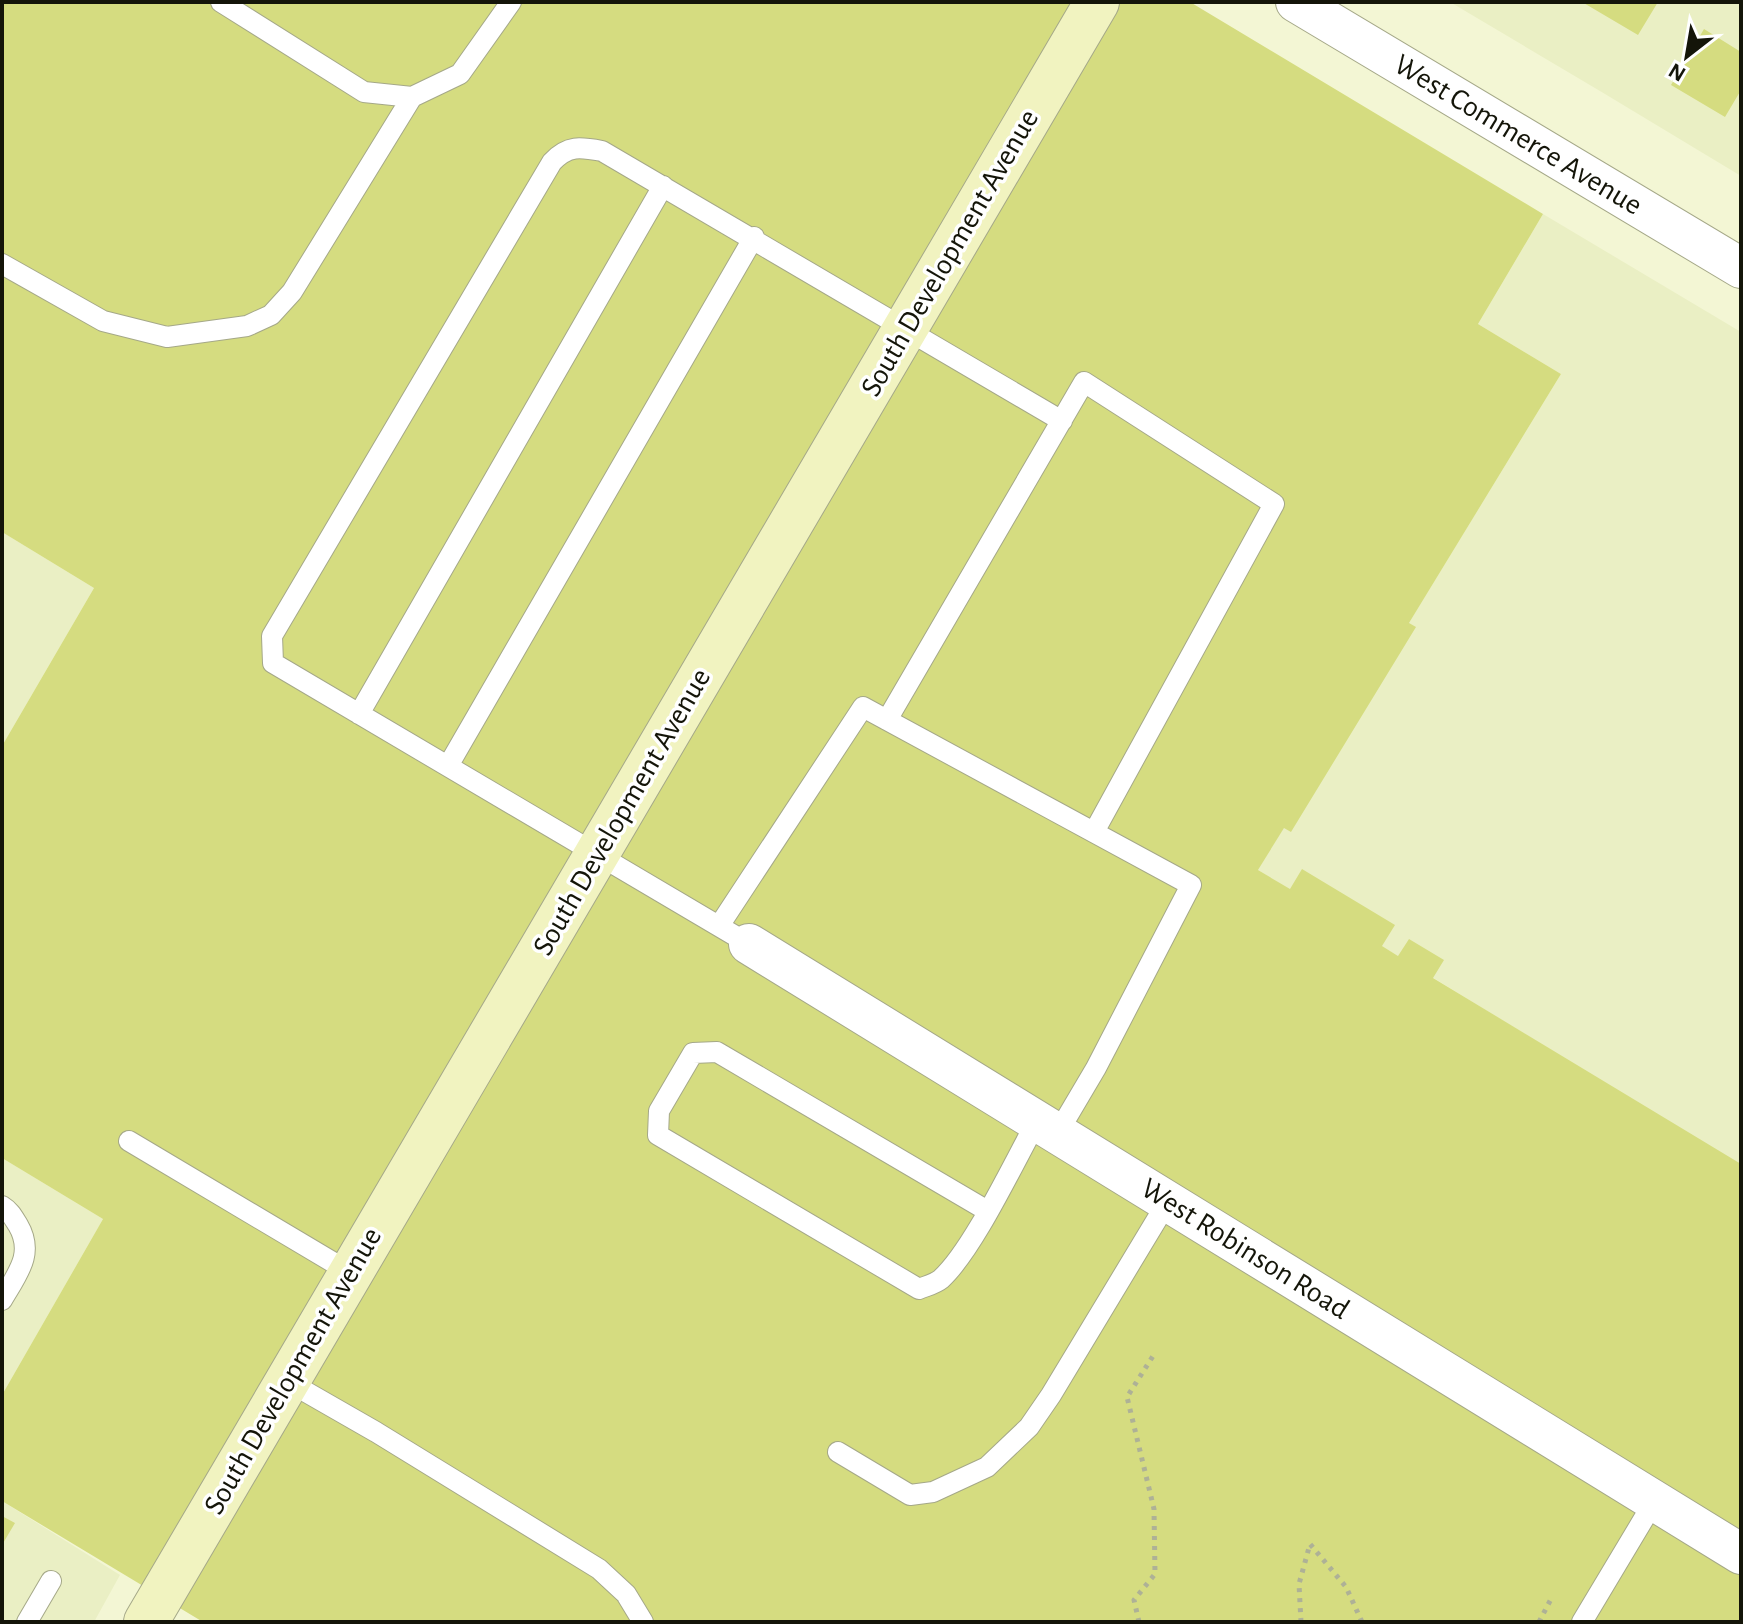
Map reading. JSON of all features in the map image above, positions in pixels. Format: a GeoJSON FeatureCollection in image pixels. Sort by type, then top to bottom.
{"type":"FeatureCollection","features":[{"type":"Feature","properties":{"kind":"street","name":"South Development Avenue"},"geometry":{"type":"LineString","coordinates":[[146,1622],[1097,2]]}},
{"type":"Feature","properties":{"kind":"street","name":"West Commerce Avenue"},"geometry":{"type":"LineString","coordinates":[[1296,2],[1741,268]]}},
{"type":"Feature","properties":{"kind":"street","name":"West Robinson Road"},"geometry":{"type":"LineString","coordinates":[[734,935],[1741,1554]]}},
{"type":"Feature","properties":{"kind":"lane"},"geometry":{"type":"LineString","coordinates":[[221,2],[364,92],[412,97],[460,74],[511,2]]}},
{"type":"Feature","properties":{"kind":"lane"},"geometry":{"type":"LineString","coordinates":[[2,264],[103,321],[128,328],[167,337],[247,326],[271,315],[292,292],[412,97]]}},
{"type":"Feature","properties":{"kind":"lane"},"geometry":{"type":"LineString","coordinates":[[986,1210],[717,1052],[693,1053],[659,1111],[658,1135],[919,1289],[939,1281],[959,1257],[986,1210],[1047,1127],[1096,1068],[1191,885],[863,707],[734,935],[273,663],[272,636],[552,162],[563,150],[577,146],[602,151],[754,237],[1062,421]]}},
{"type":"Feature","properties":{"kind":"lane"},"geometry":{"type":"LineString","coordinates":[[359,714],[663,186]]}},
{"type":"Feature","properties":{"kind":"lane"},"geometry":{"type":"LineString","coordinates":[[448,766],[754,237]]}},
{"type":"Feature","properties":{"kind":"lane"},"geometry":{"type":"LineString","coordinates":[[887,720],[1084,382],[1274,504],[1094,832]]}},
{"type":"Feature","properties":{"kind":"lane"},"geometry":{"type":"LineString","coordinates":[[129,1141],[351,1273]]}},
{"type":"Feature","properties":{"kind":"lane"},"geometry":{"type":"LineString","coordinates":[[838,1452],[910,1495],[933,1492],[987,1467],[1029,1427],[1051,1395],[1168,1201]]}},
{"type":"Feature","properties":{"kind":"lane"},"geometry":{"type":"LineString","coordinates":[[2,1206],[10,1211],[23,1234],[27,1258],[2,1300]]}},
{"type":"Feature","properties":{"kind":"lane"},"geometry":{"type":"LineString","coordinates":[[287,1381],[599,1569],[626,1594],[643,1622]]}},
{"type":"Feature","properties":{"kind":"lane"},"geometry":{"type":"LineString","coordinates":[[1582,1622],[1655,1500]]}},
{"type":"Feature","properties":{"kind":"lane"},"geometry":{"type":"LineString","coordinates":[[27,1622],[51,1581]]}},
{"type":"Feature","properties":{"kind":"path"},"geometry":{"type":"LineString","coordinates":[[1139,1622],[1134,1600],[1155,1574],[1154,1509],[1127,1397],[1153,1356]]}},
{"type":"Feature","properties":{"kind":"path"},"geometry":{"type":"LineString","coordinates":[[1301,1622],[1299,1584],[1310,1544],[1346,1587],[1362,1622]]}},
{"type":"Feature","properties":{"kind":"path"},"geometry":{"type":"LineString","coordinates":[[1539,1622],[1551,1599]]}},
{"type":"Feature","properties":{"kind":"shaded area"},"geometry":{"type":"Polygon","coordinates":[[[1450,2],[1741,2],[1741,176],[1600,91],[1450,2]]]}},
{"type":"Feature","properties":{"kind":"shaded area"},"geometry":{"type":"Polygon","coordinates":[[[1543,214],[1741,332],[1741,1167],[1258,870],[1561,374],[1478,324],[1543,214]]]}},
{"type":"Feature","properties":{"kind":"shaded area"},"geometry":{"type":"Polygon","coordinates":[[[2,532],[94,588],[2,746],[2,532]]]}},
{"type":"Feature","properties":{"kind":"shaded area"},"geometry":{"type":"Polygon","coordinates":[[[2,1158],[103,1219],[2,1395],[2,1158]]]}},
{"type":"Feature","properties":{"kind":"shaded area"},"geometry":{"type":"Polygon","coordinates":[[[2,1501],[120,1575],[94,1622],[2,1622],[2,1501]]]}},
{"type":"Feature","properties":{"kind":"building"},"geometry":{"type":"Polygon","coordinates":[[[2,2],[1190,2],[1543,214],[1478,324],[1561,374],[1409,623],[1416,627],[1291,832],[1284,828],[1258,870],[1290,889],[1302,869],[1395,925],[1382,946],[1398,956],[1409,939],[1444,960],[1433,978],[1741,1164],[1741,1622],[203,1622],[2,1501],[2,1395],[103,1219],[2,1158],[2,746],[94,588],[2,532],[2,2]]]}},
{"type":"Feature","properties":{"kind":"building"},"geometry":{"type":"Polygon","coordinates":[[[1582,2],[1658,2],[1638,35],[1582,2]]]}},
{"type":"Feature","properties":{"kind":"building"},"geometry":{"type":"Polygon","coordinates":[[[1704,29],[1741,52],[1741,90],[1725,117],[1671,85],[1704,29]]]}},
{"type":"Feature","properties":{"kind":"building"},"geometry":{"type":"Polygon","coordinates":[[[2,1516],[15,1523],[2,1545],[2,1516]]]}}]}
